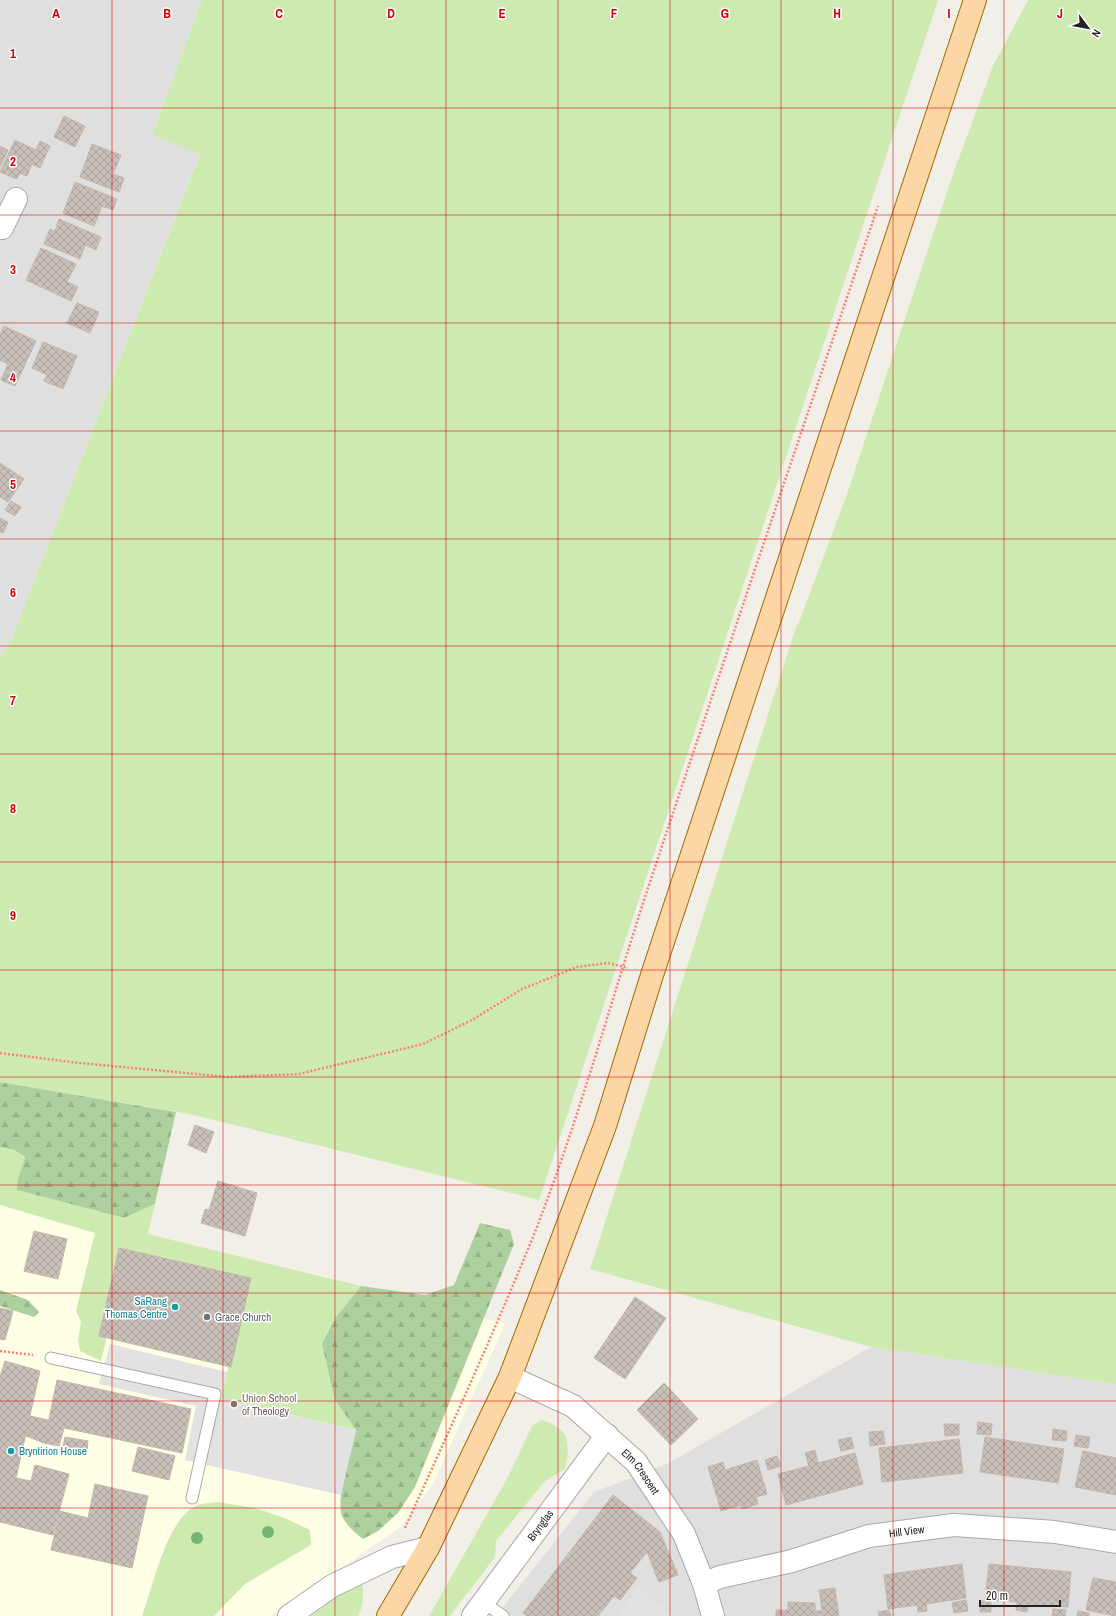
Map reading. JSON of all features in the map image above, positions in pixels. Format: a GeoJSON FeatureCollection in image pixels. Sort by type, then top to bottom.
{"type":"FeatureCollection","features":[{"type":"Feature","properties":{"kind":"main road"},"geometry":{"type":"LineString","coordinates":[[388,1616],[428,1548],[510,1377],[605,1126],[652,975],[975,0]]}},
{"type":"Feature","properties":{"kind":"street"},"geometry":{"type":"LineString","coordinates":[[1,230],[16,199]]}},
{"type":"Feature","properties":{"kind":"street","name":"Elm Crescent"},"geometry":{"type":"LineString","coordinates":[[510,1377],[573,1406],[607,1434],[636,1462],[684,1534],[704,1584],[713,1616]]}},
{"type":"Feature","properties":{"kind":"street","name":"Brynglas"},"geometry":{"type":"LineString","coordinates":[[478,1609],[607,1434]]}},
{"type":"Feature","properties":{"kind":"street","name":"Hill View"},"geometry":{"type":"LineString","coordinates":[[704,1584],[720,1577],[792,1561],[869,1536],[954,1525],[1055,1532],[1116,1542]]}},
{"type":"Feature","properties":{"kind":"street"},"geometry":{"type":"LineString","coordinates":[[289,1616],[332,1586],[392,1557],[428,1548]]}},
{"type":"Feature","properties":{"kind":"lane"},"geometry":{"type":"LineString","coordinates":[[51,1358],[215,1394],[192,1498]]}},
{"type":"Feature","properties":{"kind":"lane"},"geometry":{"type":"LineString","coordinates":[[478,1609],[503,1616]]}},
{"type":"Feature","properties":{"kind":"path"},"geometry":{"type":"LineString","coordinates":[[392,1557],[467,1392],[534,1234],[582,1100],[622,967],[878,205]]}},
{"type":"Feature","properties":{"kind":"path"},"geometry":{"type":"LineString","coordinates":[[0,1053],[80,1063],[228,1077],[299,1074],[423,1044],[472,1020],[522,990],[576,967],[608,963],[652,975]]}},
{"type":"Feature","properties":{"kind":"path"},"geometry":{"type":"LineString","coordinates":[[0,1351],[51,1358]]}},
{"type":"Feature","properties":{"kind":"shaded area"},"geometry":{"type":"Polygon","coordinates":[[[0,0],[202,0],[152,134],[200,153],[12,638],[0,658],[0,0]]]}},
{"type":"Feature","properties":{"kind":"shaded area","name":"Union School of Theology"},"geometry":{"type":"Polygon","coordinates":[[[0,1082],[176,1112],[148,1234],[361,1286],[505,1324],[433,1484],[401,1527],[271,1616],[0,1616],[0,1082]]]}},
{"type":"Feature","properties":{"kind":"shaded area"},"geometry":{"type":"Polygon","coordinates":[[[110,1344],[227,1372],[221,1399],[356,1430],[341,1495],[185,1460],[196,1406],[99,1384],[110,1344]]]}},
{"type":"Feature","properties":{"kind":"shaded area"},"geometry":{"type":"Polygon","coordinates":[[[871,1347],[1116,1384],[1116,1616],[496,1616],[594,1492],[667,1464],[871,1347]]]}},
{"type":"Feature","properties":{"kind":"shaded area"},"geometry":{"type":"Polygon","coordinates":[[[639,1588],[675,1616],[617,1616],[639,1588]]]}},
{"type":"Feature","properties":{"kind":"green space"},"geometry":{"type":"Polygon","coordinates":[[[202,0],[938,0],[539,1200],[190,1114],[0,1082],[0,658],[12,638],[200,154],[152,135],[202,0]]]}},
{"type":"Feature","properties":{"kind":"green space"},"geometry":{"type":"Polygon","coordinates":[[[1028,0],[1116,0],[1116,1384],[871,1347],[590,1269],[796,627],[847,494],[954,171],[993,66],[1028,0]]]}},
{"type":"Feature","properties":{"kind":"green space"},"geometry":{"type":"Polygon","coordinates":[[[0,1082],[176,1112],[155,1204],[124,1218],[17,1190],[18,1179],[25,1157],[14,1150],[0,1147],[0,1082]]]}},
{"type":"Feature","properties":{"kind":"green space"},"geometry":{"type":"Polygon","coordinates":[[[0,1147],[14,1150],[25,1157],[18,1179],[18,1190],[124,1218],[155,1204],[148,1234],[361,1286],[336,1317],[335,1400],[356,1430],[221,1399],[229,1364],[107,1337],[101,1361],[80,1351],[78,1340],[81,1322],[76,1311],[95,1233],[0,1205],[0,1147]]]}},
{"type":"Feature","properties":{"kind":"green space"},"geometry":{"type":"Polygon","coordinates":[[[480,1223],[510,1230],[514,1244],[415,1487],[398,1513],[378,1531],[363,1539],[346,1523],[340,1509],[342,1487],[356,1430],[335,1400],[322,1344],[336,1317],[361,1286],[425,1295],[454,1285],[480,1223]]]}},
{"type":"Feature","properties":{"kind":"green space"},"geometry":{"type":"Polygon","coordinates":[[[0,1290],[28,1300],[39,1312],[34,1317],[0,1306],[0,1290]]]}},
{"type":"Feature","properties":{"kind":"green space"},"geometry":{"type":"Polygon","coordinates":[[[542,1420],[559,1428],[566,1438],[568,1452],[565,1469],[545,1481],[496,1541],[495,1557],[450,1616],[429,1616],[508,1477],[532,1426],[542,1420]]]}},
{"type":"Feature","properties":{"kind":"green space"},"geometry":{"type":"Polygon","coordinates":[[[217,1502],[255,1508],[285,1518],[310,1530],[311,1545],[245,1584],[214,1616],[142,1616],[168,1540],[176,1526],[185,1514],[195,1506],[217,1502]]]}},
{"type":"Feature","properties":{"kind":"green space"},"geometry":{"type":"Polygon","coordinates":[[[361,1580],[363,1598],[358,1616],[311,1616],[361,1580]]]}},
{"type":"Feature","properties":{"kind":"building"},"geometry":{"type":"Polygon","coordinates":[[[64,116],[85,126],[75,147],[54,137],[64,116]]]}},
{"type":"Feature","properties":{"kind":"building"},"geometry":{"type":"Polygon","coordinates":[[[15,140],[36,150],[40,141],[50,146],[40,168],[32,164],[27,176],[20,173],[17,179],[0,172],[15,140]]]}},
{"type":"Feature","properties":{"kind":"building"},"geometry":{"type":"Polygon","coordinates":[[[92,144],[121,155],[113,174],[124,178],[119,192],[80,177],[92,144]]]}},
{"type":"Feature","properties":{"kind":"building"},"geometry":{"type":"Polygon","coordinates":[[[0,146],[8,150],[0,167],[0,146]]]}},
{"type":"Feature","properties":{"kind":"building"},"geometry":{"type":"Polygon","coordinates":[[[75,182],[117,199],[113,210],[102,206],[94,226],[63,213],[75,182]]]}},
{"type":"Feature","properties":{"kind":"building"},"geometry":{"type":"Polygon","coordinates":[[[59,219],[101,237],[96,250],[85,245],[80,259],[44,244],[50,229],[55,231],[59,219]]]}},
{"type":"Feature","properties":{"kind":"building"},"geometry":{"type":"Polygon","coordinates":[[[41,248],[76,264],[67,282],[78,287],[71,301],[26,280],[41,248]]]}},
{"type":"Feature","properties":{"kind":"building"},"geometry":{"type":"Polygon","coordinates":[[[77,303],[99,312],[90,333],[67,323],[77,303]]]}},
{"type":"Feature","properties":{"kind":"building"},"geometry":{"type":"Polygon","coordinates":[[[4,326],[36,341],[15,386],[1,380],[8,364],[0,360],[0,335],[4,326]]]}},
{"type":"Feature","properties":{"kind":"building"},"geometry":{"type":"Polygon","coordinates":[[[43,342],[77,356],[63,389],[44,381],[47,375],[32,368],[43,342]]]}},
{"type":"Feature","properties":{"kind":"building"},"geometry":{"type":"Polygon","coordinates":[[[0,463],[24,479],[8,502],[0,497],[0,463]]]}},
{"type":"Feature","properties":{"kind":"building"},"geometry":{"type":"Polygon","coordinates":[[[11,501],[21,507],[15,516],[5,510],[11,501]]]}},
{"type":"Feature","properties":{"kind":"building"},"geometry":{"type":"Polygon","coordinates":[[[0,518],[8,522],[3,533],[0,532],[0,518]]]}},
{"type":"Feature","properties":{"kind":"building"},"geometry":{"type":"Polygon","coordinates":[[[195,1125],[214,1132],[206,1153],[188,1145],[195,1125]]]}},
{"type":"Feature","properties":{"kind":"building"},"geometry":{"type":"Polygon","coordinates":[[[218,1181],[257,1193],[245,1236],[201,1223],[205,1209],[209,1210],[218,1181]]]}},
{"type":"Feature","properties":{"kind":"building"},"geometry":{"type":"Polygon","coordinates":[[[34,1231],[67,1239],[58,1279],[24,1271],[34,1231]]]}},
{"type":"Feature","properties":{"kind":"building","name":"SaRang Thomas Centre"},"geometry":{"type":"Polygon","coordinates":[[[119,1248],[251,1278],[231,1367],[99,1336],[119,1248]]]}},
{"type":"Feature","properties":{"kind":"building"},"geometry":{"type":"Polygon","coordinates":[[[635,1297],[666,1318],[625,1379],[594,1358],[635,1297]]]}},
{"type":"Feature","properties":{"kind":"building"},"geometry":{"type":"Polygon","coordinates":[[[0,1308],[13,1311],[5,1340],[0,1339],[0,1308]]]}},
{"type":"Feature","properties":{"kind":"building","name":"Bryntirion House"},"geometry":{"type":"Polygon","coordinates":[[[5,1361],[40,1371],[16,1478],[31,1481],[35,1465],[69,1474],[53,1535],[0,1522],[0,1377],[5,1361]]]}},
{"type":"Feature","properties":{"kind":"building"},"geometry":{"type":"Polygon","coordinates":[[[57,1380],[191,1409],[182,1453],[64,1428],[59,1446],[44,1443],[57,1380]]]}},
{"type":"Feature","properties":{"kind":"building"},"geometry":{"type":"Polygon","coordinates":[[[664,1383],[698,1419],[671,1445],[637,1410],[664,1383]]]}},
{"type":"Feature","properties":{"kind":"building"},"geometry":{"type":"Polygon","coordinates":[[[30,1416],[48,1420],[44,1443],[26,1436],[30,1416]]]}},
{"type":"Feature","properties":{"kind":"building"},"geometry":{"type":"Polygon","coordinates":[[[978,1422],[992,1424],[991,1435],[977,1434],[978,1422]]]}},
{"type":"Feature","properties":{"kind":"building"},"geometry":{"type":"Polygon","coordinates":[[[944,1424],[959,1424],[959,1435],[945,1436],[944,1424]]]}},
{"type":"Feature","properties":{"kind":"building"},"geometry":{"type":"Polygon","coordinates":[[[1053,1429],[1067,1431],[1066,1441],[1052,1440],[1053,1429]]]}},
{"type":"Feature","properties":{"kind":"building"},"geometry":{"type":"Polygon","coordinates":[[[883,1431],[885,1444],[870,1446],[869,1432],[883,1431]]]}},
{"type":"Feature","properties":{"kind":"building"},"geometry":{"type":"Polygon","coordinates":[[[1076,1435],[1090,1437],[1088,1448],[1074,1446],[1076,1435]]]}},
{"type":"Feature","properties":{"kind":"building"},"geometry":{"type":"Polygon","coordinates":[[[65,1437],[88,1441],[87,1451],[63,1446],[65,1437]]]}},
{"type":"Feature","properties":{"kind":"building"},"geometry":{"type":"Polygon","coordinates":[[[851,1437],[854,1448],[841,1451],[838,1440],[851,1437]]]}},
{"type":"Feature","properties":{"kind":"building"},"geometry":{"type":"Polygon","coordinates":[[[985,1437],[1064,1449],[1058,1483],[980,1472],[985,1437]]]}},
{"type":"Feature","properties":{"kind":"building"},"geometry":{"type":"Polygon","coordinates":[[[959,1439],[963,1473],[882,1482],[879,1448],[959,1439]]]}},
{"type":"Feature","properties":{"kind":"building"},"geometry":{"type":"Polygon","coordinates":[[[138,1447],[175,1456],[169,1480],[132,1471],[138,1447]]]}},
{"type":"Feature","properties":{"kind":"building"},"geometry":{"type":"Polygon","coordinates":[[[815,1450],[818,1463],[855,1453],[863,1484],[786,1505],[778,1474],[809,1466],[805,1453],[815,1450]]]}},
{"type":"Feature","properties":{"kind":"building"},"geometry":{"type":"Polygon","coordinates":[[[1083,1451],[1116,1458],[1116,1495],[1075,1487],[1083,1451]]]}},
{"type":"Feature","properties":{"kind":"building"},"geometry":{"type":"Polygon","coordinates":[[[777,1456],[781,1466],[768,1470],[765,1460],[777,1456]]]}},
{"type":"Feature","properties":{"kind":"building"},"geometry":{"type":"Polygon","coordinates":[[[757,1460],[767,1494],[756,1497],[758,1504],[742,1509],[741,1505],[721,1511],[708,1467],[723,1462],[725,1470],[757,1460]]]}},
{"type":"Feature","properties":{"kind":"building"},"geometry":{"type":"Polygon","coordinates":[[[95,1484],[148,1496],[132,1568],[51,1550],[60,1511],[88,1518],[95,1484]]]}},
{"type":"Feature","properties":{"kind":"building"},"geometry":{"type":"Polygon","coordinates":[[[613,1495],[660,1532],[678,1575],[659,1582],[647,1552],[630,1573],[637,1578],[620,1600],[614,1596],[598,1616],[527,1616],[523,1613],[613,1495]]]}},
{"type":"Feature","properties":{"kind":"building"},"geometry":{"type":"Polygon","coordinates":[[[962,1564],[966,1598],[926,1604],[927,1611],[918,1612],[917,1605],[888,1609],[884,1575],[962,1564]]]}},
{"type":"Feature","properties":{"kind":"building"},"geometry":{"type":"Polygon","coordinates":[[[989,1564],[1071,1572],[1068,1607],[1028,1604],[1027,1612],[1016,1610],[1017,1602],[985,1600],[989,1564]]]}},
{"type":"Feature","properties":{"kind":"building"},"geometry":{"type":"Polygon","coordinates":[[[1093,1578],[1116,1582],[1116,1616],[1086,1610],[1093,1578]]]}},
{"type":"Feature","properties":{"kind":"building"},"geometry":{"type":"Polygon","coordinates":[[[835,1588],[839,1616],[823,1616],[819,1590],[835,1588]]]}},
{"type":"Feature","properties":{"kind":"building"},"geometry":{"type":"Polygon","coordinates":[[[966,1600],[968,1611],[954,1613],[952,1603],[966,1600]]]}},
{"type":"Feature","properties":{"kind":"building"},"geometry":{"type":"Polygon","coordinates":[[[980,1601],[991,1601],[991,1612],[980,1612],[980,1601]]]}},
{"type":"Feature","properties":{"kind":"building"},"geometry":{"type":"Polygon","coordinates":[[[788,1602],[815,1603],[815,1611],[822,1611],[821,1616],[776,1616],[776,1610],[788,1610],[788,1602]]]}},
{"type":"Feature","properties":{"kind":"building"},"geometry":{"type":"Polygon","coordinates":[[[1053,1609],[1066,1610],[1065,1616],[1052,1616],[1053,1609]]]}},
{"type":"Feature","properties":{"kind":"building"},"geometry":{"type":"Polygon","coordinates":[[[889,1610],[891,1616],[879,1616],[878,1612],[889,1610]]]}},
{"type":"Feature","properties":{"kind":"building"},"geometry":{"type":"Polygon","coordinates":[[[1078,1611],[1089,1613],[1089,1616],[1077,1616],[1078,1611]]]}},
{"type":"Feature","properties":{"kind":"place","name":"SaRang Thomas Centre"},"geometry":{"type":"Point","coordinates":[175,1307]}},
{"type":"Feature","properties":{"kind":"place","name":"Grace Church"},"geometry":{"type":"Point","coordinates":[207,1317]}},
{"type":"Feature","properties":{"kind":"place","name":"Union School of Theology"},"geometry":{"type":"Point","coordinates":[234,1404]}},
{"type":"Feature","properties":{"kind":"place","name":"Bryntirion House"},"geometry":{"type":"Point","coordinates":[11,1451]}}]}
